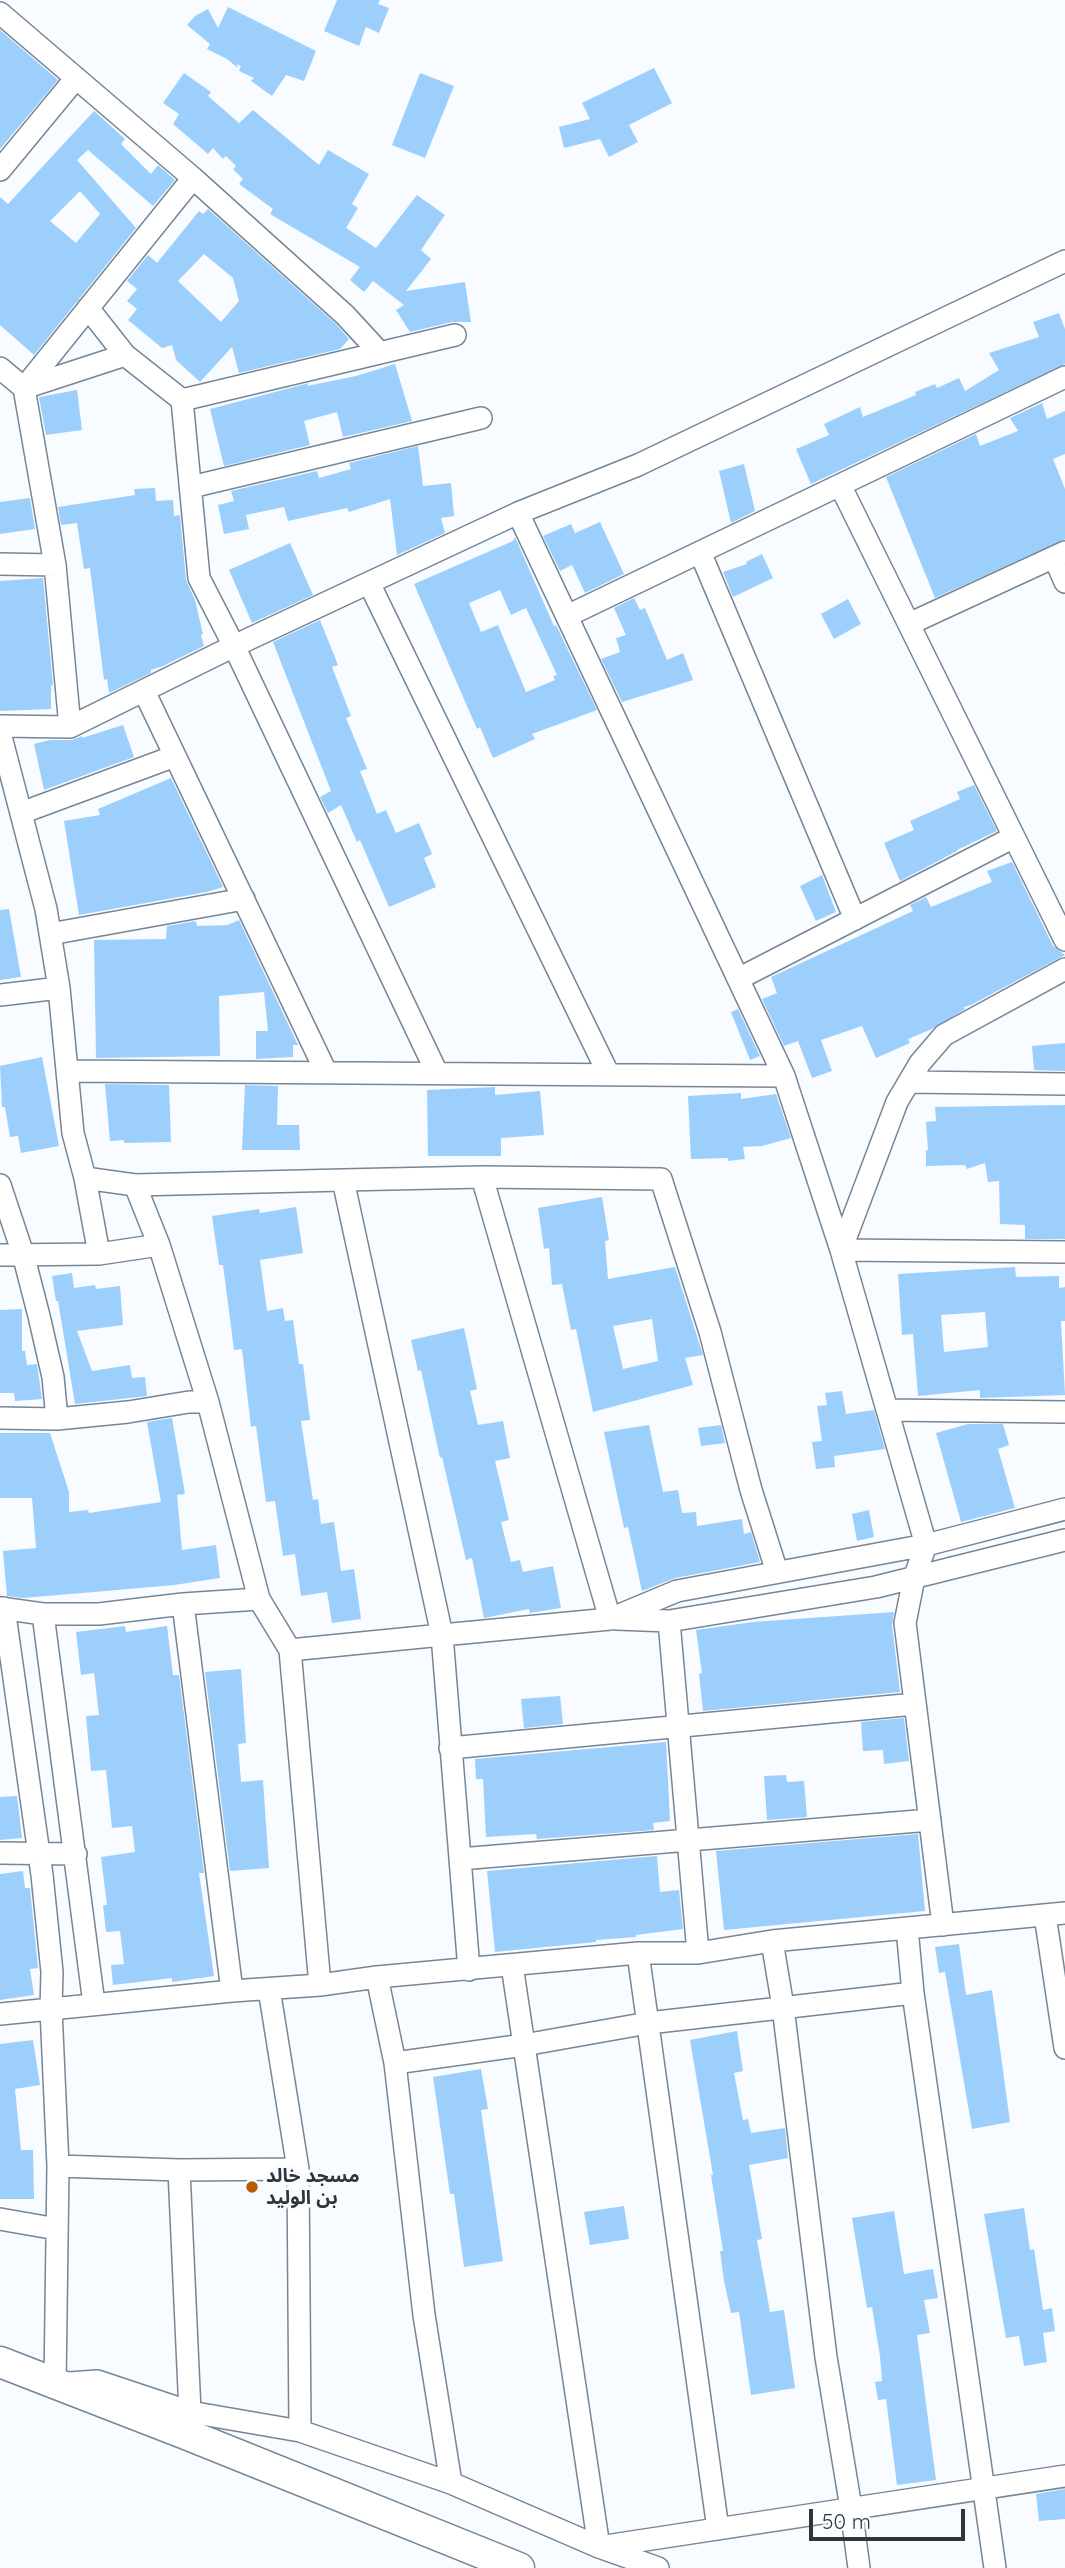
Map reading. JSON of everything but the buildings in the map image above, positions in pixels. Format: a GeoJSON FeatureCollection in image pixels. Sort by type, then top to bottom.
{"type":"FeatureCollection","features":[{"type":"Feature","properties":{"kind":"main road"},"geometry":{"type":"LineString","coordinates":[[0,2362],[519,2568]]}},
{"type":"Feature","properties":{"kind":"street"},"geometry":{"type":"LineString","coordinates":[[0,13],[193,178],[345,315],[380,352]]}},
{"type":"Feature","properties":{"kind":"street"},"geometry":{"type":"LineString","coordinates":[[0,170],[76,78]]}},
{"type":"Feature","properties":{"kind":"street"},"geometry":{"type":"LineString","coordinates":[[24,388],[193,178]]}},
{"type":"Feature","properties":{"kind":"street"},"geometry":{"type":"LineString","coordinates":[[0,726],[70,727],[234,646],[518,513],[638,466],[1065,261]]}},
{"type":"Feature","properties":{"kind":"street"},"geometry":{"type":"LineString","coordinates":[[89,308],[125,355],[182,400],[199,579],[234,646],[437,1073]]}},
{"type":"Feature","properties":{"kind":"street"},"geometry":{"type":"LineString","coordinates":[[182,400],[455,335]]}},
{"type":"Feature","properties":{"kind":"street"},"geometry":{"type":"LineString","coordinates":[[24,388],[125,355]]}},
{"type":"Feature","properties":{"kind":"street"},"geometry":{"type":"LineString","coordinates":[[0,368],[24,388],[55,565],[70,727]]}},
{"type":"Feature","properties":{"kind":"street"},"geometry":{"type":"LineString","coordinates":[[567,616],[1065,377]]}},
{"type":"Feature","properties":{"kind":"street"},"geometry":{"type":"LineString","coordinates":[[191,487],[481,418]]}},
{"type":"Feature","properties":{"kind":"street"},"geometry":{"type":"LineString","coordinates":[[840,485],[1065,940]]}},
{"type":"Feature","properties":{"kind":"street"},"geometry":{"type":"LineString","coordinates":[[518,513],[784,1076],[841,1250],[926,1545],[914,1578],[905,1623],[943,1925]]}},
{"type":"Feature","properties":{"kind":"street"},"geometry":{"type":"LineString","coordinates":[[700,552],[855,919]]}},
{"type":"Feature","properties":{"kind":"street"},"geometry":{"type":"LineString","coordinates":[[909,624],[1059,554],[1065,582]]}},
{"type":"Feature","properties":{"kind":"street"},"geometry":{"type":"LineString","coordinates":[[0,564],[55,565]]}},
{"type":"Feature","properties":{"kind":"street"},"geometry":{"type":"LineString","coordinates":[[369,583],[609,1075]]}},
{"type":"Feature","properties":{"kind":"street"},"geometry":{"type":"LineString","coordinates":[[144,691],[326,1072]]}},
{"type":"Feature","properties":{"kind":"street"},"geometry":{"type":"LineString","coordinates":[[0,733],[46,909],[59,988],[73,1133],[85,1178],[99,1254]]}},
{"type":"Feature","properties":{"kind":"street"},"geometry":{"type":"LineString","coordinates":[[21,813],[175,756]]}},
{"type":"Feature","properties":{"kind":"street"},"geometry":{"type":"LineString","coordinates":[[738,978],[1014,838]]}},
{"type":"Feature","properties":{"kind":"street"},"geometry":{"type":"LineString","coordinates":[[50,934],[244,899]]}},
{"type":"Feature","properties":{"kind":"street"},"geometry":{"type":"LineString","coordinates":[[841,1250],[897,1102],[920,1063],[944,1035],[1065,970]]}},
{"type":"Feature","properties":{"kind":"street"},"geometry":{"type":"LineString","coordinates":[[0,995],[59,988]]}},
{"type":"Feature","properties":{"kind":"street"},"geometry":{"type":"LineString","coordinates":[[67,1071],[784,1076]]}},
{"type":"Feature","properties":{"kind":"street"},"geometry":{"type":"LineString","coordinates":[[909,1082],[1065,1084]]}},
{"type":"Feature","properties":{"kind":"street"},"geometry":{"type":"LineString","coordinates":[[85,1178],[135,1185],[482,1177],[661,1179],[710,1332],[751,1490],[777,1572]]}},
{"type":"Feature","properties":{"kind":"street"},"geometry":{"type":"LineString","coordinates":[[482,1177],[610,1619]]}},
{"type":"Feature","properties":{"kind":"street"},"geometry":{"type":"LineString","coordinates":[[343,1180],[442,1635],[469,1970]]}},
{"type":"Feature","properties":{"kind":"street"},"geometry":{"type":"LineString","coordinates":[[0,1185],[23,1254],[53,1377],[57,1419]]}},
{"type":"Feature","properties":{"kind":"street"},"geometry":{"type":"LineString","coordinates":[[135,1185],[159,1245],[208,1402],[259,1599],[290,1650],[320,1986]]}},
{"type":"Feature","properties":{"kind":"street"},"geometry":{"type":"LineString","coordinates":[[0,1255],[99,1254],[159,1245]]}},
{"type":"Feature","properties":{"kind":"street"},"geometry":{"type":"LineString","coordinates":[[841,1250],[1065,1252]]}},
{"type":"Feature","properties":{"kind":"street"},"geometry":{"type":"LineString","coordinates":[[0,1418],[57,1419],[128,1412],[189,1402],[208,1402]]}},
{"type":"Feature","properties":{"kind":"street"},"geometry":{"type":"LineString","coordinates":[[887,1410],[1065,1412]]}},
{"type":"Feature","properties":{"kind":"street"},"geometry":{"type":"LineString","coordinates":[[610,1619],[677,1591],[926,1545],[1065,1509]]}},
{"type":"Feature","properties":{"kind":"street"},"geometry":{"type":"LineString","coordinates":[[290,1650],[610,1619],[669,1621],[914,1578],[1065,1540]]}},
{"type":"Feature","properties":{"kind":"street"},"geometry":{"type":"LineString","coordinates":[[259,1599],[183,1604],[99,1614],[43,1614],[2,1608],[39,1854],[52,1972],[51,2009],[58,2166],[55,2384],[97,2381],[190,2412],[300,2431],[451,2483],[599,2547],[658,2568]]}},
{"type":"Feature","properties":{"kind":"street"},"geometry":{"type":"LineString","coordinates":[[183,1604],[232,1991]]}},
{"type":"Feature","properties":{"kind":"street"},"geometry":{"type":"LineString","coordinates":[[43,1614],[94,2004]]}},
{"type":"Feature","properties":{"kind":"street"},"geometry":{"type":"LineString","coordinates":[[669,1621],[698,1952]]}},
{"type":"Feature","properties":{"kind":"street"},"geometry":{"type":"LineString","coordinates":[[450,1748],[915,1704]]}},
{"type":"Feature","properties":{"kind":"street"},"geometry":{"type":"LineString","coordinates":[[460,1858],[930,1820]]}},
{"type":"Feature","properties":{"kind":"street"},"geometry":{"type":"LineString","coordinates":[[0,1853],[76,1854]]}},
{"type":"Feature","properties":{"kind":"street"},"geometry":{"type":"LineString","coordinates":[[0,2014],[232,1991],[320,1986],[377,1977],[638,1953],[698,1952],[772,1941],[1055,1914],[1065,2048]]}},
{"type":"Feature","properties":{"kind":"street"},"geometry":{"type":"LineString","coordinates":[[907,1928],[913,1993],[995,2568]]}},
{"type":"Feature","properties":{"kind":"street"},"geometry":{"type":"LineString","coordinates":[[772,1941],[783,2007],[826,2357],[859,2568]]}},
{"type":"Feature","properties":{"kind":"street"},"geometry":{"type":"LineString","coordinates":[[638,1953],[718,2529]]}},
{"type":"Feature","properties":{"kind":"street"},"geometry":{"type":"LineString","coordinates":[[512,1965],[599,2547]]}},
{"type":"Feature","properties":{"kind":"street"},"geometry":{"type":"LineString","coordinates":[[377,1977],[395,2063],[424,2315],[451,2483]]}},
{"type":"Feature","properties":{"kind":"street"},"geometry":{"type":"LineString","coordinates":[[269,1989],[298,2169],[300,2431]]}},
{"type":"Feature","properties":{"kind":"street"},"geometry":{"type":"LineString","coordinates":[[395,2063],[524,2045],[648,2023],[913,1993]]}},
{"type":"Feature","properties":{"kind":"street"},"geometry":{"type":"LineString","coordinates":[[58,2166],[179,2171],[298,2169]]}},
{"type":"Feature","properties":{"kind":"street"},"geometry":{"type":"LineString","coordinates":[[179,2171],[190,2412]]}},
{"type":"Feature","properties":{"kind":"street"},"geometry":{"type":"LineString","coordinates":[[0,2219],[57,2229]]}},
{"type":"Feature","properties":{"kind":"street"},"geometry":{"type":"LineString","coordinates":[[599,2547],[1065,2476]]}},
{"type":"Feature","properties":{"kind":"place","name":"مسجد خالد بن الوليد"},"geometry":{"type":"Point","coordinates":[252,2187]}}]}
